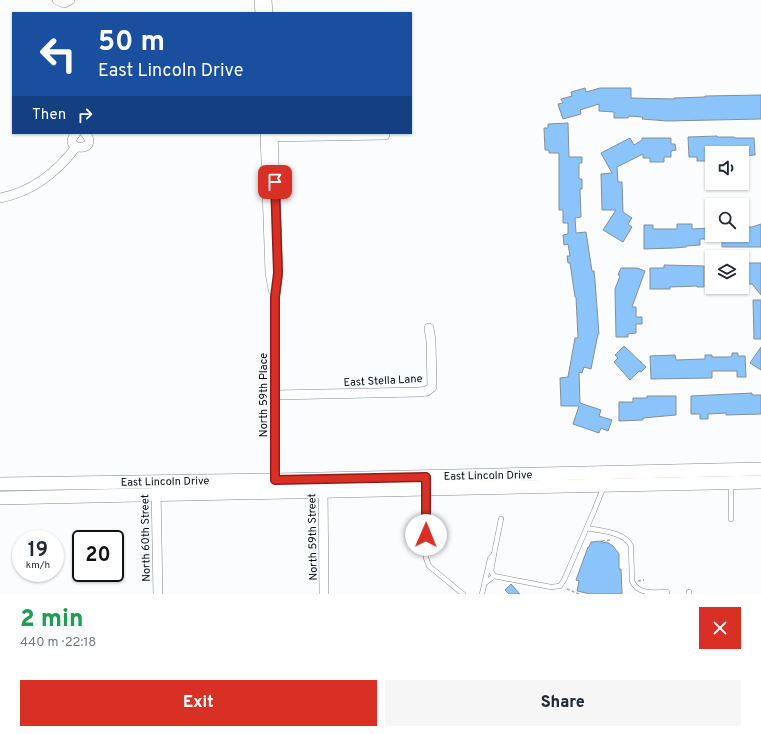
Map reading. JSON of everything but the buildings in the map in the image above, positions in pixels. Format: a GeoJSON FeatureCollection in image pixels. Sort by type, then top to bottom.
{"type":"FeatureCollection","features":[{"type":"Feature","properties":{"kind":"main road","name":"East Lincoln Drive"},"geometry":{"type":"LineString","coordinates":[[426,483],[602,473],[761,469]]}},
{"type":"Feature","properties":{"kind":"main road","name":"East Lincoln Drive"},"geometry":{"type":"LineString","coordinates":[[0,484],[55,483],[156,488],[426,483],[602,486],[761,482]]}},
{"type":"Feature","properties":{"kind":"main road"},"geometry":{"type":"LineString","coordinates":[[55,483],[55,497]]}},
{"type":"Feature","properties":{"kind":"main road","name":"East Lincoln Drive"},"geometry":{"type":"LineString","coordinates":[[0,498],[55,497],[156,488]]}},
{"type":"Feature","properties":{"kind":"street"},"geometry":{"type":"LineString","coordinates":[[57,0],[64,3],[70,0]]}},
{"type":"Feature","properties":{"kind":"street"},"geometry":{"type":"LineString","coordinates":[[259,0],[260,12]]}},
{"type":"Feature","properties":{"kind":"street"},"geometry":{"type":"LineString","coordinates":[[267,0],[268,12]]}},
{"type":"Feature","properties":{"kind":"street"},"geometry":{"type":"LineString","coordinates":[[75,134],[72,140],[76,147]]}},
{"type":"Feature","properties":{"kind":"street"},"geometry":{"type":"LineString","coordinates":[[76,147],[81,148],[88,144],[89,139],[86,134]]}},
{"type":"Feature","properties":{"kind":"street"},"geometry":{"type":"LineString","coordinates":[[269,135],[386,134]]}},
{"type":"Feature","properties":{"kind":"street","name":"North 59th Place"},"geometry":{"type":"LineString","coordinates":[[269,135],[278,273],[275,297],[276,486]]}},
{"type":"Feature","properties":{"kind":"street"},"geometry":{"type":"LineString","coordinates":[[0,198],[20,193],[56,171],[76,147]]}},
{"type":"Feature","properties":{"kind":"street","name":"East Stella Lane"},"geometry":{"type":"LineString","coordinates":[[276,395],[427,391],[432,386],[431,341],[429,328]]}},
{"type":"Feature","properties":{"kind":"street","name":"North 59th Street"},"geometry":{"type":"LineString","coordinates":[[323,485],[324,594]]}},
{"type":"Feature","properties":{"kind":"street","name":"North 60th Street"},"geometry":{"type":"LineString","coordinates":[[156,488],[158,594]]}},
{"type":"Feature","properties":{"kind":"lane"},"geometry":{"type":"LineString","coordinates":[[485,583],[494,576],[551,587],[560,586],[564,580],[600,496],[602,473]]}},
{"type":"Feature","properties":{"kind":"lane"},"geometry":{"type":"LineString","coordinates":[[426,483],[426,558],[429,566],[463,594]]}},
{"type":"Feature","properties":{"kind":"lane"},"geometry":{"type":"LineString","coordinates":[[731,483],[731,519]]}},
{"type":"Feature","properties":{"kind":"lane"},"geometry":{"type":"LineString","coordinates":[[494,576],[491,571],[501,519]]}},
{"type":"Feature","properties":{"kind":"lane"},"geometry":{"type":"LineString","coordinates":[[587,528],[612,533],[624,537],[630,542],[632,581],[637,591],[641,593],[667,592]]}},
{"type":"Feature","properties":{"kind":"lane"},"geometry":{"type":"LineString","coordinates":[[482,594],[490,558],[494,554]]}},
{"type":"Feature","properties":{"kind":"path"},"geometry":{"type":"LineString","coordinates":[[602,541],[610,540],[611,538]]}},
{"type":"Feature","properties":{"kind":"path"},"geometry":{"type":"LineString","coordinates":[[567,589],[580,594]]}},
{"type":"Feature","properties":{"kind":"route"},"geometry":{"type":"LineString","coordinates":[[275,182],[278,273],[275,297],[275,480],[426,477],[426,535]]}}]}
